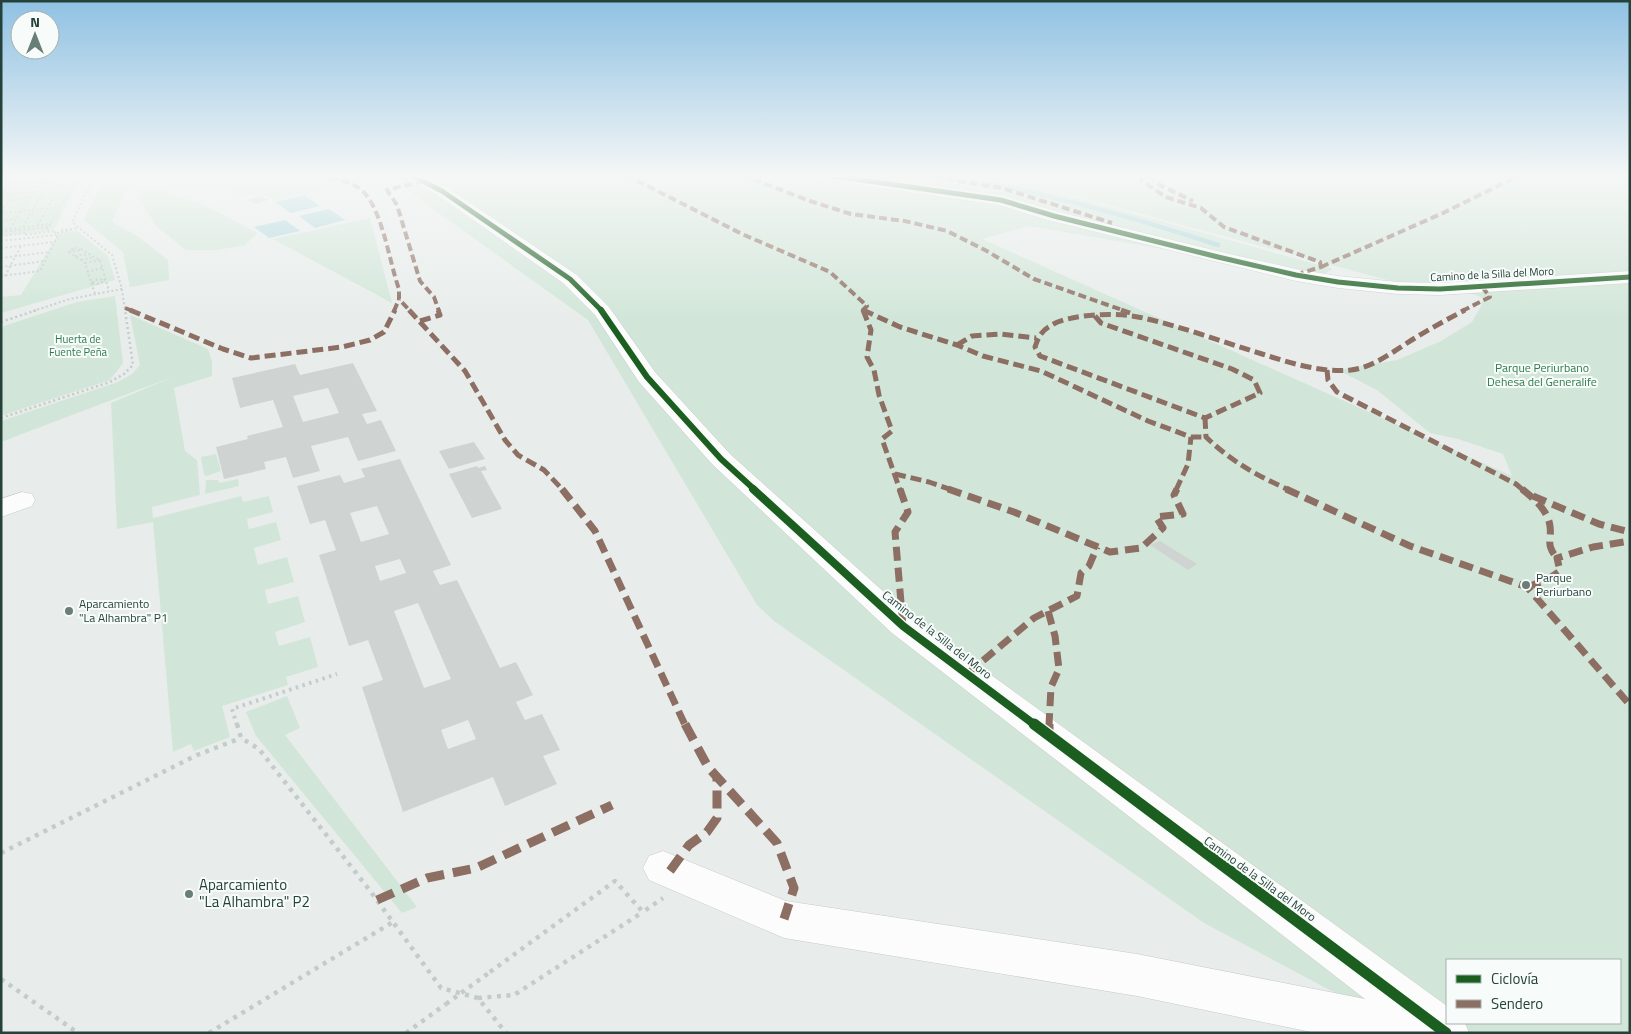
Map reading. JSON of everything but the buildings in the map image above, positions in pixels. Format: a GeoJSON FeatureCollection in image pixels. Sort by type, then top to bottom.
{"type":"FeatureCollection","features":[{"type":"Feature","properties":{"kind":"street","name":"Camino de la Silla del Moro"},"geometry":{"type":"LineString","coordinates":[[489,223],[570,278],[602,310],[647,377],[721,459],[903,626],[1446,1033]]}},
{"type":"Feature","properties":{"kind":"street","name":"Camino de la Silla del Moro"},"geometry":{"type":"LineString","coordinates":[[1089,223],[1296,275],[1338,282],[1398,288],[1440,289],[1630,277]]}},
{"type":"Feature","properties":{"kind":"street"},"geometry":{"type":"LineString","coordinates":[[663,868],[784,920],[1137,975],[1425,1033]]}},
{"type":"Feature","properties":{"kind":"path"},"geometry":{"type":"LineString","coordinates":[[10,229],[13,223]]}},
{"type":"Feature","properties":{"kind":"path"},"geometry":{"type":"LineString","coordinates":[[23,227],[25,223]]}},
{"type":"Feature","properties":{"kind":"path"},"geometry":{"type":"LineString","coordinates":[[1,418],[110,382],[124,374],[133,365],[122,289],[112,255],[74,223]]}},
{"type":"Feature","properties":{"kind":"path"},"geometry":{"type":"LineString","coordinates":[[1,233],[23,227],[51,225]]}},
{"type":"Feature","properties":{"kind":"path"},"geometry":{"type":"LineString","coordinates":[[1,233],[10,229],[51,225]]}},
{"type":"Feature","properties":{"kind":"path"},"geometry":{"type":"LineString","coordinates":[[1,233],[14,234],[48,230],[51,225]]}},
{"type":"Feature","properties":{"kind":"path"},"geometry":{"type":"LineString","coordinates":[[1,242],[80,228]]}},
{"type":"Feature","properties":{"kind":"path"},"geometry":{"type":"LineString","coordinates":[[10,240],[16,229]]}},
{"type":"Feature","properties":{"kind":"path"},"geometry":{"type":"LineString","coordinates":[[3,276],[40,271],[58,235],[54,234],[56,231],[24,235],[24,233]]}},
{"type":"Feature","properties":{"kind":"path"},"geometry":{"type":"LineString","coordinates":[[1,248],[55,242]]}},
{"type":"Feature","properties":{"kind":"path"},"geometry":{"type":"LineString","coordinates":[[3,276],[22,246]]}},
{"type":"Feature","properties":{"kind":"path"},"geometry":{"type":"LineString","coordinates":[[100,260],[85,263],[69,252],[81,249],[100,260],[109,291]]}},
{"type":"Feature","properties":{"kind":"path"},"geometry":{"type":"LineString","coordinates":[[1,258],[49,252]]}},
{"type":"Feature","properties":{"kind":"path"},"geometry":{"type":"LineString","coordinates":[[75,256],[89,254]]}},
{"type":"Feature","properties":{"kind":"path"},"geometry":{"type":"LineString","coordinates":[[80,260],[95,257]]}},
{"type":"Feature","properties":{"kind":"path"},"geometry":{"type":"LineString","coordinates":[[1,267],[45,261]]}},
{"type":"Feature","properties":{"kind":"path"},"geometry":{"type":"LineString","coordinates":[[85,263],[95,294]]}},
{"type":"Feature","properties":{"kind":"path"},"geometry":{"type":"LineString","coordinates":[[87,272],[102,268]]}},
{"type":"Feature","properties":{"kind":"path"},"geometry":{"type":"LineString","coordinates":[[91,283],[97,284],[106,280]]}},
{"type":"Feature","properties":{"kind":"path"},"geometry":{"type":"LineString","coordinates":[[1,322],[70,299],[122,289]]}},
{"type":"Feature","properties":{"kind":"path"},"geometry":{"type":"LineString","coordinates":[[337,674],[232,709],[241,738],[259,749],[441,988],[478,998],[514,995],[643,912]]}},
{"type":"Feature","properties":{"kind":"path"},"geometry":{"type":"LineString","coordinates":[[1,853],[197,754],[241,738]]}},
{"type":"Feature","properties":{"kind":"path"},"geometry":{"type":"LineString","coordinates":[[406,1033],[615,881],[630,897]]}},
{"type":"Feature","properties":{"kind":"path"},"geometry":{"type":"LineString","coordinates":[[209,1033],[392,922]]}},
{"type":"Feature","properties":{"kind":"path"},"geometry":{"type":"LineString","coordinates":[[1,979],[78,1033]]}},
{"type":"Feature","properties":{"kind":"path"},"geometry":{"type":"LineString","coordinates":[[478,998],[506,1033]]}},
{"type":"Feature","properties":{"kind":"green space"},"geometry":{"type":"Polygon","coordinates":[[[1,223],[57,223],[53,231],[1,236],[1,223]]]}},
{"type":"Feature","properties":{"kind":"green space"},"geometry":{"type":"Polygon","coordinates":[[[88,223],[114,223],[137,236],[168,260],[169,280],[130,287],[123,252],[88,223]]]}},
{"type":"Feature","properties":{"kind":"green space"},"geometry":{"type":"Polygon","coordinates":[[[154,223],[239,223],[257,233],[245,245],[216,250],[186,250],[154,223]]]}},
{"type":"Feature","properties":{"kind":"green space"},"geometry":{"type":"Polygon","coordinates":[[[346,223],[371,223],[392,303],[273,239],[346,223]]]}},
{"type":"Feature","properties":{"kind":"green space","name":"Parque Periurbano Dehesa del Generalife"},"geometry":{"type":"Polygon","coordinates":[[[453,223],[1168,223],[1333,269],[1320,276],[1029,226],[982,239],[1512,476],[1503,454],[1458,439],[1430,433],[1377,390],[1338,370],[1397,360],[1441,341],[1472,322],[1481,306],[1483,298],[1467,292],[1406,285],[1176,223],[1630,223],[1630,1033],[1410,1033],[1204,923],[774,621],[757,605],[588,320],[453,223]]]}},
{"type":"Feature","properties":{"kind":"green space"},"geometry":{"type":"Polygon","coordinates":[[[77,231],[108,256],[115,280],[1,313],[1,297],[21,295],[59,233],[77,231]]]}},
{"type":"Feature","properties":{"kind":"green space","name":"Huerta de Fuente Peña"},"geometry":{"type":"Polygon","coordinates":[[[115,296],[123,363],[110,380],[1,416],[1,327],[77,302],[115,296]]]}},
{"type":"Feature","properties":{"kind":"green space"},"geometry":{"type":"Polygon","coordinates":[[[130,315],[208,349],[212,361],[212,376],[174,388],[185,451],[197,460],[200,495],[152,507],[153,518],[241,496],[243,502],[269,496],[273,512],[247,519],[249,529],[276,522],[281,540],[254,548],[258,565],[287,557],[294,582],[265,590],[268,604],[298,596],[305,622],[275,632],[279,646],[310,637],[318,667],[286,677],[288,685],[222,706],[230,737],[194,751],[191,744],[173,752],[153,522],[117,529],[111,403],[175,376],[1,442],[1,421],[118,382],[132,374],[140,365],[130,315]]]}},
{"type":"Feature","properties":{"kind":"green space"},"geometry":{"type":"Polygon","coordinates":[[[216,454],[221,471],[207,476],[204,475],[201,457],[216,454]]]}},
{"type":"Feature","properties":{"kind":"green space"},"geometry":{"type":"Polygon","coordinates":[[[238,479],[239,486],[205,494],[206,480],[218,480],[219,483],[238,479]]]}},
{"type":"Feature","properties":{"kind":"green space"},"geometry":{"type":"Polygon","coordinates":[[[287,696],[300,728],[285,735],[417,907],[402,913],[256,736],[246,712],[287,696]]]}},
{"type":"Feature","properties":{"kind":"water"},"geometry":{"type":"Polygon","coordinates":[[[271,223],[289,223],[300,231],[269,238],[254,227],[271,223]]]}},
{"type":"Feature","properties":{"kind":"water"},"geometry":{"type":"Polygon","coordinates":[[[309,223],[333,223],[315,228],[309,223]]]}},
{"type":"Feature","properties":{"kind":"waterway"},"geometry":{"type":"LineString","coordinates":[[1147,223],[1218,245]]}},
{"type":"Feature","properties":{"kind":"marked path"},"geometry":{"type":"LineString","coordinates":[[379,223],[399,289],[399,299],[465,371],[505,440],[518,455],[544,470],[557,483],[595,531],[682,719],[708,767],[777,843],[794,888],[784,919]]}},
{"type":"Feature","properties":{"kind":"marked path"},"geometry":{"type":"LineString","coordinates":[[403,223],[420,281],[434,297],[440,315],[420,321]]}},
{"type":"Feature","properties":{"kind":"marked path"},"geometry":{"type":"LineString","coordinates":[[721,223],[830,272],[867,306],[863,310],[900,327],[957,345],[983,356],[1041,371],[1148,421],[1191,437],[1206,437]]}},
{"type":"Feature","properties":{"kind":"marked path"},"geometry":{"type":"LineString","coordinates":[[914,223],[947,231],[985,250],[1034,279],[1130,313]]}},
{"type":"Feature","properties":{"kind":"marked path"},"geometry":{"type":"LineString","coordinates":[[1219,223],[1224,227],[1320,262],[1321,267],[1301,273]]}},
{"type":"Feature","properties":{"kind":"marked path"},"geometry":{"type":"LineString","coordinates":[[1321,267],[1420,223]]}},
{"type":"Feature","properties":{"kind":"marked path"},"geometry":{"type":"LineString","coordinates":[[1095,316],[1101,323],[1232,369],[1254,380],[1260,393],[1205,418],[1040,356],[1035,347],[1040,334],[1050,326],[1063,320],[1079,317],[1096,315],[1141,317],[1291,363],[1327,370],[1351,370],[1369,366],[1437,324],[1490,297],[1483,288]]}},
{"type":"Feature","properties":{"kind":"marked path"},"geometry":{"type":"LineString","coordinates":[[125,308],[223,349],[251,358],[342,347],[370,340],[384,332],[399,299]]}},
{"type":"Feature","properties":{"kind":"marked path"},"geometry":{"type":"LineString","coordinates":[[863,310],[871,330],[867,357],[874,370],[876,385],[892,431],[882,439],[908,512],[895,532],[903,626]]}},
{"type":"Feature","properties":{"kind":"marked path"},"geometry":{"type":"LineString","coordinates":[[957,345],[972,336],[1001,334],[1036,338]]}},
{"type":"Feature","properties":{"kind":"marked path"},"geometry":{"type":"LineString","coordinates":[[1327,370],[1328,380],[1337,392],[1521,488],[1532,497],[1546,514],[1550,526],[1549,546],[1557,558]]}},
{"type":"Feature","properties":{"kind":"marked path"},"geometry":{"type":"LineString","coordinates":[[1205,418],[1206,437],[1224,454],[1252,473],[1410,546],[1527,587],[1630,705]]}},
{"type":"Feature","properties":{"kind":"marked path"},"geometry":{"type":"LineString","coordinates":[[895,474],[929,482],[1014,512],[1110,552],[1141,548],[1163,528],[1156,517],[1183,514],[1174,495],[1188,464],[1191,437]]}},
{"type":"Feature","properties":{"kind":"marked path"},"geometry":{"type":"LineString","coordinates":[[1533,496],[1599,524],[1630,532]]}},
{"type":"Feature","properties":{"kind":"marked path"},"geometry":{"type":"LineString","coordinates":[[1527,587],[1547,580],[1560,571],[1557,558],[1593,547],[1630,541]]}},
{"type":"Feature","properties":{"kind":"marked path"},"geometry":{"type":"LineString","coordinates":[[967,674],[1034,618],[1077,596],[1081,573],[1089,566],[1097,547]]}},
{"type":"Feature","properties":{"kind":"marked path"},"geometry":{"type":"LineString","coordinates":[[1048,611],[1055,636],[1059,669],[1051,687],[1049,736]]}},
{"type":"Feature","properties":{"kind":"marked path"},"geometry":{"type":"LineString","coordinates":[[670,871],[689,845],[707,832],[717,818],[717,777]]}},
{"type":"Feature","properties":{"kind":"marked path"},"geometry":{"type":"LineString","coordinates":[[377,900],[427,878],[476,868],[612,805]]}},
{"type":"Feature","properties":{"kind":"cycle path"},"geometry":{"type":"LineString","coordinates":[[489,223],[570,279],[602,311],[647,377],[721,459],[903,626],[1446,1033]]}},
{"type":"Feature","properties":{"kind":"cycle path"},"geometry":{"type":"LineString","coordinates":[[1084,223],[1296,275],[1338,282],[1398,288],[1440,289],[1630,277]]}},
{"type":"Feature","properties":{"kind":"place","name":"Parque Periurbano"},"geometry":{"type":"Point","coordinates":[1526,585]}},
{"type":"Feature","properties":{"kind":"place","name":"Aparcamiento \"La Alhambra\" P1"},"geometry":{"type":"Point","coordinates":[69,611]}},
{"type":"Feature","properties":{"kind":"place","name":"Aparcamiento \"La Alhambra\" P2"},"geometry":{"type":"Point","coordinates":[189,894]}}]}
